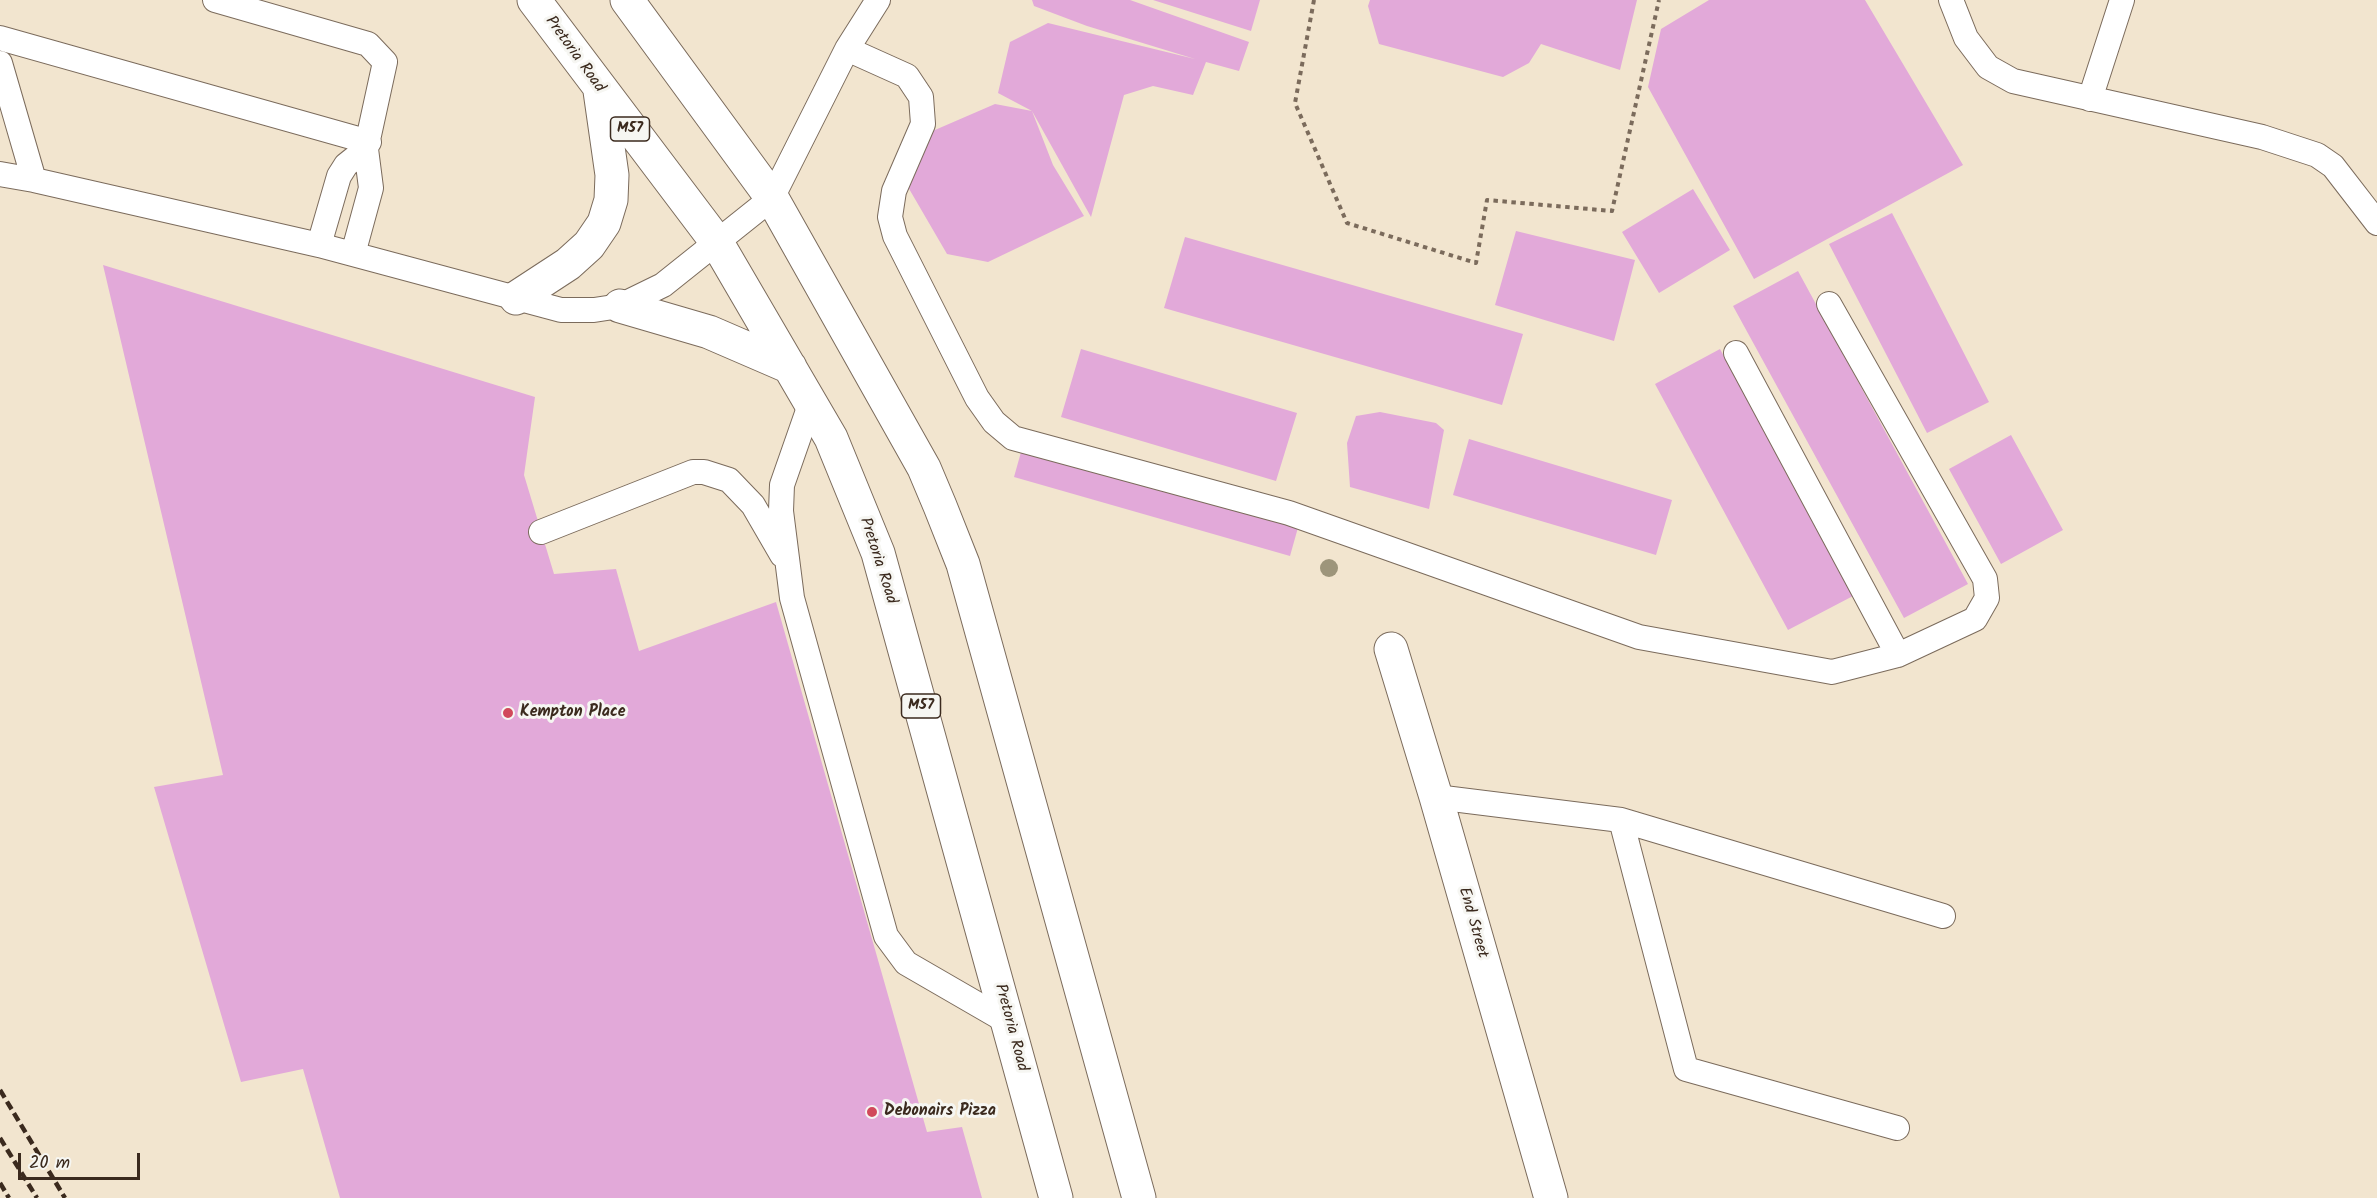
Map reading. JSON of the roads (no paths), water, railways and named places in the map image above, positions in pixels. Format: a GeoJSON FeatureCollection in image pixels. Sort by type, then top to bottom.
{"type":"FeatureCollection","features":[{"type":"Feature","properties":{"kind":"main road","name":"Pretoria Road"},"geometry":{"type":"LineString","coordinates":[[534,0],[717,242],[831,438],[878,553],[1056,1198]]}},
{"type":"Feature","properties":{"kind":"main road"},"geometry":{"type":"LineString","coordinates":[[627,0],[772,198],[924,468],[963,564],[1139,1198]]}},
{"type":"Feature","properties":{"kind":"main road"},"geometry":{"type":"LineString","coordinates":[[516,298],[568,264],[590,245],[604,223],[611,200],[612,176],[600,90]]}},
{"type":"Feature","properties":{"kind":"main road"},"geometry":{"type":"LineString","coordinates":[[620,306],[709,332],[790,367]]}},
{"type":"Feature","properties":{"kind":"main road","name":"End Street"},"geometry":{"type":"LineString","coordinates":[[1391,649],[1551,1198]]}},
{"type":"Feature","properties":{"kind":"lane"},"geometry":{"type":"LineString","coordinates":[[215,0],[368,44],[385,62],[368,146],[371,188],[353,254]]}},
{"type":"Feature","properties":{"kind":"lane"},"geometry":{"type":"LineString","coordinates":[[0,174],[319,245],[561,310],[594,310],[620,306],[663,285],[772,198],[847,49],[878,0]]}},
{"type":"Feature","properties":{"kind":"lane"},"geometry":{"type":"LineString","coordinates":[[1951,0],[1966,38],[1988,67],[2013,81],[2262,137],[2317,155],[2333,166],[2377,223]]}},
{"type":"Feature","properties":{"kind":"lane"},"geometry":{"type":"LineString","coordinates":[[2090,99],[2118,1]]}},
{"type":"Feature","properties":{"kind":"lane"},"geometry":{"type":"LineString","coordinates":[[0,38],[368,146]]}},
{"type":"Feature","properties":{"kind":"lane"},"geometry":{"type":"LineString","coordinates":[[847,49],[907,76],[921,97],[922,124],[894,191],[890,217],[895,236],[977,398],[994,422],[1012,438],[1289,513],[1639,637],[1832,672],[1898,655],[1975,619],[1987,598],[1984,579],[1829,304]]}},
{"type":"Feature","properties":{"kind":"lane"},"geometry":{"type":"LineString","coordinates":[[0,63],[34,180]]}},
{"type":"Feature","properties":{"kind":"lane"},"geometry":{"type":"LineString","coordinates":[[319,245],[339,176],[346,165],[368,146]]}},
{"type":"Feature","properties":{"kind":"lane"},"geometry":{"type":"LineString","coordinates":[[1736,353],[1898,655]]}},
{"type":"Feature","properties":{"kind":"lane"},"geometry":{"type":"LineString","coordinates":[[811,402],[782,484],[781,512],[792,598],[886,936],[906,963],[1008,1022]]}},
{"type":"Feature","properties":{"kind":"lane"},"geometry":{"type":"LineString","coordinates":[[541,532],[693,472],[704,472],[729,480],[753,505],[788,565]]}},
{"type":"Feature","properties":{"kind":"lane"},"geometry":{"type":"LineString","coordinates":[[1436,797],[1621,820],[1943,916]]}},
{"type":"Feature","properties":{"kind":"lane"},"geometry":{"type":"LineString","coordinates":[[1621,820],[1686,1069],[1897,1128]]}},
{"type":"Feature","properties":{"kind":"railway"},"geometry":{"type":"LineString","coordinates":[[0,1090],[65,1198]]}},
{"type":"Feature","properties":{"kind":"railway"},"geometry":{"type":"LineString","coordinates":[[0,1138],[37,1198]]}},
{"type":"Feature","properties":{"kind":"railway"},"geometry":{"type":"LineString","coordinates":[[0,1183],[9,1198]]}},
{"type":"Feature","properties":{"kind":"place","name":"Kempton Place"},"geometry":{"type":"Point","coordinates":[508,713]}},
{"type":"Feature","properties":{"kind":"place","name":"Debonairs Pizza"},"geometry":{"type":"Point","coordinates":[872,1112]}}]}
